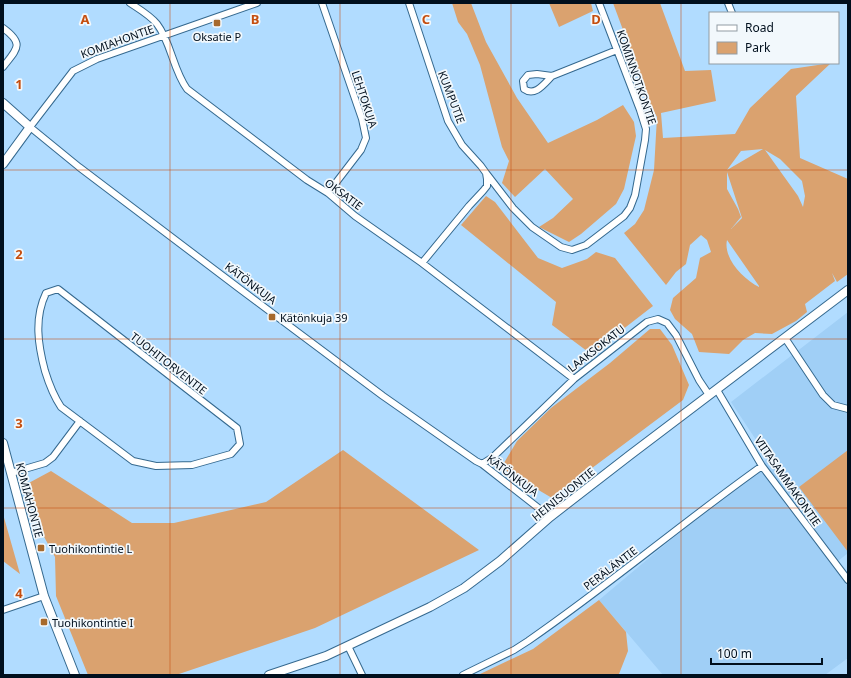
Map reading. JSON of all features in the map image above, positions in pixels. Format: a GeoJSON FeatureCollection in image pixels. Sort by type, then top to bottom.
{"type":"FeatureCollection","features":[{"type":"Feature","properties":{"kind":"street","name":"OKSATIE"},"geometry":{"type":"LineString","coordinates":[[130,3],[157,23],[164,36],[180,80],[187,89],[307,180],[328,193],[355,216],[422,263],[574,378]]}},
{"type":"Feature","properties":{"kind":"street","name":"LEHTOKUJA"},"geometry":{"type":"LineString","coordinates":[[322,3],[362,119],[366,138],[361,150],[328,193]]}},
{"type":"Feature","properties":{"kind":"street","name":"KUMPUTIE"},"geometry":{"type":"LineString","coordinates":[[409,3],[448,121],[462,145],[486,173]]}},
{"type":"Feature","properties":{"kind":"street","name":"KOMINNOTKONTIE"},"geometry":{"type":"LineString","coordinates":[[486,173],[513,208],[532,227],[561,248],[572,250],[586,245],[624,216],[630,208],[635,195],[646,129],[599,3]]}},
{"type":"Feature","properties":{"kind":"street","name":"KOMIAHONTIE"},"geometry":{"type":"LineString","coordinates":[[3,164],[73,71],[97,58],[253,4]]}},
{"type":"Feature","properties":{"kind":"street"},"geometry":{"type":"LineString","coordinates":[[3,28],[13,35],[16,39],[17,46],[14,53],[3,67]]}},
{"type":"Feature","properties":{"kind":"street"},"geometry":{"type":"LineString","coordinates":[[552,76],[617,50]]}},
{"type":"Feature","properties":{"kind":"street","name":"KÄTÖNKUJA"},"geometry":{"type":"LineString","coordinates":[[3,103],[79,167],[377,391],[482,464],[550,517]]}},
{"type":"Feature","properties":{"kind":"street"},"geometry":{"type":"LineString","coordinates":[[422,263],[487,186],[486,173]]}},
{"type":"Feature","properties":{"kind":"street","name":"TUOHITORVENTIE"},"geometry":{"type":"LineString","coordinates":[[58,289],[237,428],[240,444],[231,454],[192,465],[156,466],[133,460],[80,422],[61,407],[55,398],[49,383],[39,346],[38,326],[41,303],[46,293],[58,289]]}},
{"type":"Feature","properties":{"kind":"street","name":"HEINISUONTIE"},"geometry":{"type":"LineString","coordinates":[[269,675],[326,656],[430,607],[464,588],[500,560],[550,517],[848,290]]}},
{"type":"Feature","properties":{"kind":"street","name":"LAAKSOKATU"},"geometry":{"type":"LineString","coordinates":[[482,464],[493,457],[574,378],[647,322],[658,319],[667,323],[676,335],[709,396]]}},
{"type":"Feature","properties":{"kind":"street"},"geometry":{"type":"LineString","coordinates":[[785,338],[823,395],[833,405],[848,409]]}},
{"type":"Feature","properties":{"kind":"street","name":"VIITASAMMAKONTIE"},"geometry":{"type":"LineString","coordinates":[[717,390],[762,466],[848,580]]}},
{"type":"Feature","properties":{"kind":"street"},"geometry":{"type":"LineString","coordinates":[[11,472],[45,464],[53,457],[80,422]]}},
{"type":"Feature","properties":{"kind":"street","name":"KOMIAHONTIE"},"geometry":{"type":"LineString","coordinates":[[3,443],[44,596],[75,675]]}},
{"type":"Feature","properties":{"kind":"street","name":"PERÄLÄNTIE"},"geometry":{"type":"LineString","coordinates":[[463,675],[528,642],[762,466]]}},
{"type":"Feature","properties":{"kind":"street"},"geometry":{"type":"LineString","coordinates":[[3,610],[44,596]]}},
{"type":"Feature","properties":{"kind":"street"},"geometry":{"type":"LineString","coordinates":[[348,646],[362,675]]}},
{"type":"Feature","properties":{"kind":"shaded area"},"geometry":{"type":"Polygon","coordinates":[[[848,312],[848,553],[838,561],[848,574],[848,658],[825,675],[663,675],[599,600],[768,458],[731,402],[848,312]]]}},
{"type":"Feature","properties":{"kind":"green space"},"geometry":{"type":"Polygon","coordinates":[[[452,3],[471,3],[486,42],[517,98],[548,143],[597,120],[623,105],[634,122],[636,136],[624,189],[616,204],[581,234],[569,242],[539,227],[553,218],[573,199],[545,169],[515,197],[502,183],[509,161],[502,147],[480,65],[467,34],[458,22],[452,3]]]}},
{"type":"Feature","properties":{"kind":"green space"},"geometry":{"type":"Polygon","coordinates":[[[549,3],[591,3],[593,11],[559,27],[549,3]]]}},
{"type":"Feature","properties":{"kind":"green space"},"geometry":{"type":"Polygon","coordinates":[[[613,3],[660,3],[685,71],[711,70],[716,101],[661,113],[663,138],[735,134],[750,108],[791,69],[830,64],[796,96],[800,158],[848,179],[848,274],[837,282],[832,273],[835,281],[805,304],[807,312],[796,321],[772,334],[755,333],[743,340],[729,354],[699,352],[692,334],[675,319],[670,310],[673,298],[696,278],[700,258],[711,252],[707,240],[701,235],[690,245],[686,264],[676,272],[666,285],[624,233],[635,224],[644,210],[654,170],[657,117],[652,108],[613,3]],[[763,149],[741,151],[727,170],[763,149]],[[765,150],[798,196],[803,207],[805,196],[802,181],[780,159],[765,150]],[[727,172],[727,189],[741,217],[731,229],[742,218],[727,172]],[[727,240],[728,254],[731,261],[747,279],[759,287],[759,286],[727,240]]]}},
{"type":"Feature","properties":{"kind":"green space"},"geometry":{"type":"Polygon","coordinates":[[[486,196],[495,202],[538,258],[562,268],[587,259],[596,252],[615,258],[653,306],[591,354],[552,325],[556,302],[461,225],[486,196]]]}},
{"type":"Feature","properties":{"kind":"green space"},"geometry":{"type":"Polygon","coordinates":[[[650,329],[660,329],[672,345],[689,385],[683,400],[552,498],[501,468],[517,441],[551,408],[610,363],[650,329]]]}},
{"type":"Feature","properties":{"kind":"green space"},"geometry":{"type":"Polygon","coordinates":[[[343,450],[479,550],[315,628],[176,675],[88,675],[56,596],[55,557],[42,533],[25,485],[51,471],[132,523],[174,523],[266,502],[343,450]]]}},
{"type":"Feature","properties":{"kind":"green space"},"geometry":{"type":"Polygon","coordinates":[[[848,450],[848,552],[799,487],[848,450]]]}},
{"type":"Feature","properties":{"kind":"green space"},"geometry":{"type":"Polygon","coordinates":[[[3,514],[20,574],[3,561],[3,514]]]}},
{"type":"Feature","properties":{"kind":"green space"},"geometry":{"type":"Polygon","coordinates":[[[599,600],[626,632],[628,651],[619,675],[478,675],[533,649],[599,600]]]}},
{"type":"Feature","properties":{"kind":"place","name":"Oksatie P"},"geometry":{"type":"Point","coordinates":[217,23]}},
{"type":"Feature","properties":{"kind":"place","name":"Kätönkuja 39"},"geometry":{"type":"Point","coordinates":[272,317]}},
{"type":"Feature","properties":{"kind":"place","name":"Tuohikontintie L"},"geometry":{"type":"Point","coordinates":[41,548]}},
{"type":"Feature","properties":{"kind":"place","name":"Tuohikontintie I"},"geometry":{"type":"Point","coordinates":[44,622]}}]}
